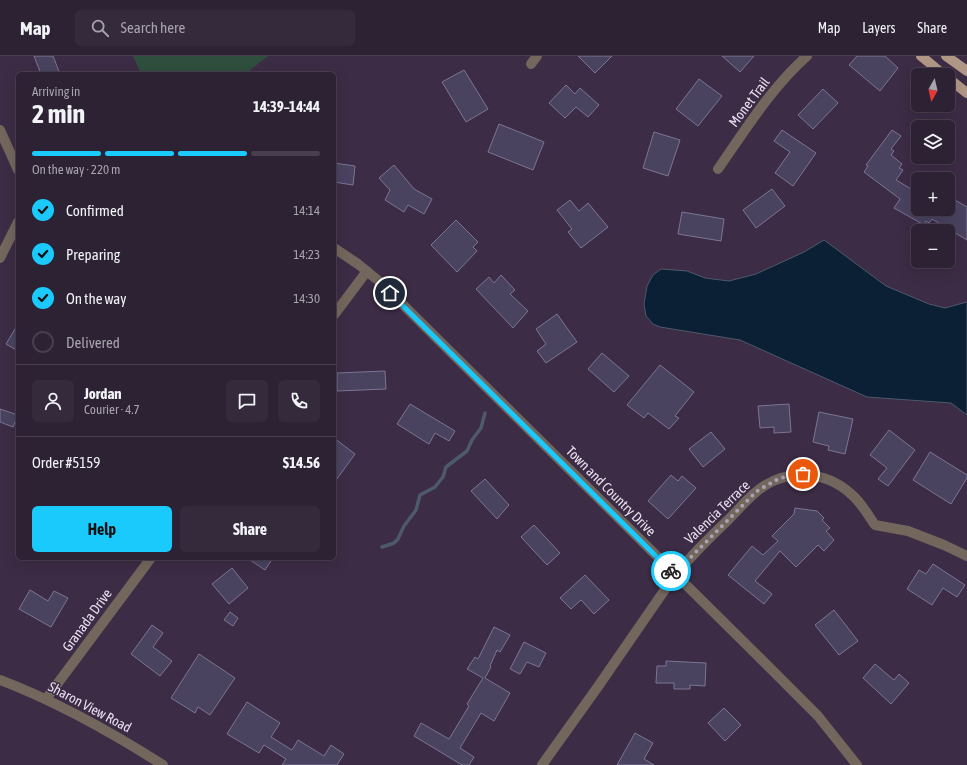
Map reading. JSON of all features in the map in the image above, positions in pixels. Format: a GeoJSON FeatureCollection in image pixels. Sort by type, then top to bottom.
{"type":"FeatureCollection","features":[{"type":"Feature","properties":{"kind":"main road"},"geometry":{"type":"LineString","coordinates":[[920,56],[935,68]]}},
{"type":"Feature","properties":{"kind":"main road"},"geometry":{"type":"LineString","coordinates":[[946,56],[967,71]]}},
{"type":"Feature","properties":{"kind":"main road"},"geometry":{"type":"LineString","coordinates":[[955,84],[967,93]]}},
{"type":"Feature","properties":{"kind":"street","name":"Monet Trail"},"geometry":{"type":"LineString","coordinates":[[718,169],[774,90],[807,56]]}},
{"type":"Feature","properties":{"kind":"street"},"geometry":{"type":"LineString","coordinates":[[0,130],[16,166]]}},
{"type":"Feature","properties":{"kind":"street"},"geometry":{"type":"LineString","coordinates":[[0,258],[16,226]]}},
{"type":"Feature","properties":{"kind":"street","name":"Town and Country Drive"},"geometry":{"type":"LineString","coordinates":[[336,249],[367,271],[771,669],[818,716],[857,765]]}},
{"type":"Feature","properties":{"kind":"street"},"geometry":{"type":"LineString","coordinates":[[336,312],[367,271]]}},
{"type":"Feature","properties":{"kind":"street","name":"Valencia Terrace"},"geometry":{"type":"LineString","coordinates":[[542,765],[675,574],[757,491],[771,482],[788,476],[811,475],[824,478],[838,484],[855,497],[875,525],[908,532],[944,545],[967,556]]}},
{"type":"Feature","properties":{"kind":"street","name":"Granada Drive"},"geometry":{"type":"LineString","coordinates":[[46,699],[150,560]]}},
{"type":"Feature","properties":{"kind":"street","name":"Sharon View Road"},"geometry":{"type":"LineString","coordinates":[[0,680],[46,699],[98,725],[163,765]]}},
{"type":"Feature","properties":{"kind":"green space"},"geometry":{"type":"Polygon","coordinates":[[[133,56],[268,56],[248,72],[140,72],[133,56]]]}},
{"type":"Feature","properties":{"kind":"water"},"geometry":{"type":"Polygon","coordinates":[[[824,240],[886,286],[929,304],[945,308],[967,302],[967,415],[951,403],[867,397],[740,340],[660,327],[653,324],[646,316],[644,304],[647,286],[653,275],[661,269],[687,271],[705,278],[729,281],[756,274],[804,252],[824,240]]]}},
{"type":"Feature","properties":{"kind":"building"},"geometry":{"type":"Polygon","coordinates":[[[34,56],[53,56],[59,72],[40,72],[34,56]]]}},
{"type":"Feature","properties":{"kind":"building"},"geometry":{"type":"Polygon","coordinates":[[[578,56],[612,56],[595,73],[578,56]]]}},
{"type":"Feature","properties":{"kind":"building"},"geometry":{"type":"Polygon","coordinates":[[[722,56],[754,56],[740,72],[722,56]]]}},
{"type":"Feature","properties":{"kind":"building"},"geometry":{"type":"Polygon","coordinates":[[[857,56],[885,56],[898,68],[880,91],[849,65],[857,56]]]}},
{"type":"Feature","properties":{"kind":"building"},"geometry":{"type":"Polygon","coordinates":[[[464,70],[488,109],[466,122],[442,82],[464,70]]]}},
{"type":"Feature","properties":{"kind":"building"},"geometry":{"type":"Polygon","coordinates":[[[699,79],[722,96],[698,126],[676,109],[699,79]]]}},
{"type":"Feature","properties":{"kind":"building"},"geometry":{"type":"Polygon","coordinates":[[[566,85],[575,94],[580,88],[599,105],[588,117],[576,107],[565,118],[549,103],[566,85]]]}},
{"type":"Feature","properties":{"kind":"building"},"geometry":{"type":"Polygon","coordinates":[[[823,89],[838,103],[813,129],[798,115],[823,89]]]}},
{"type":"Feature","properties":{"kind":"building"},"geometry":{"type":"Polygon","coordinates":[[[499,124],[544,142],[533,170],[488,152],[499,124]]]}},
{"type":"Feature","properties":{"kind":"building"},"geometry":{"type":"Polygon","coordinates":[[[782,130],[816,153],[793,186],[775,173],[790,152],[774,141],[782,130]]]}},
{"type":"Feature","properties":{"kind":"building"},"geometry":{"type":"Polygon","coordinates":[[[892,130],[901,136],[891,149],[894,151],[891,155],[902,164],[899,168],[903,170],[896,180],[911,189],[911,216],[955,216],[955,200],[967,207],[967,240],[955,233],[955,224],[940,224],[932,219],[929,223],[926,221],[924,224],[922,224],[894,208],[900,199],[864,172],[868,166],[866,165],[892,130]]]}},
{"type":"Feature","properties":{"kind":"building"},"geometry":{"type":"Polygon","coordinates":[[[654,132],[680,140],[668,176],[643,168],[654,132]]]}},
{"type":"Feature","properties":{"kind":"building"},"geometry":{"type":"Polygon","coordinates":[[[336,163],[355,166],[353,185],[336,182],[336,163]]]}},
{"type":"Feature","properties":{"kind":"building"},"geometry":{"type":"Polygon","coordinates":[[[394,165],[414,189],[432,199],[424,214],[408,205],[404,212],[385,200],[390,190],[379,178],[394,165]]]}},
{"type":"Feature","properties":{"kind":"building"},"geometry":{"type":"Polygon","coordinates":[[[772,189],[785,206],[756,228],[743,210],[772,189]]]}},
{"type":"Feature","properties":{"kind":"building"},"geometry":{"type":"Polygon","coordinates":[[[570,200],[579,211],[588,203],[608,227],[581,248],[568,232],[572,229],[557,210],[570,200]]]}},
{"type":"Feature","properties":{"kind":"building"},"geometry":{"type":"Polygon","coordinates":[[[682,212],[724,219],[721,241],[678,234],[682,212]]]}},
{"type":"Feature","properties":{"kind":"building"},"geometry":{"type":"Polygon","coordinates":[[[456,220],[478,242],[473,247],[477,251],[457,272],[431,245],[456,220]]]}},
{"type":"Feature","properties":{"kind":"building"},"geometry":{"type":"Polygon","coordinates":[[[501,275],[515,290],[510,294],[528,311],[513,328],[476,289],[489,277],[494,283],[501,275]]]}},
{"type":"Feature","properties":{"kind":"building"},"geometry":{"type":"Polygon","coordinates":[[[557,314],[577,342],[546,363],[537,351],[546,344],[536,329],[557,314]]]}},
{"type":"Feature","properties":{"kind":"building"},"geometry":{"type":"Polygon","coordinates":[[[16,327],[16,350],[6,344],[16,327]]]}},
{"type":"Feature","properties":{"kind":"building"},"geometry":{"type":"Polygon","coordinates":[[[602,353],[629,376],[614,392],[588,369],[602,353]]]}},
{"type":"Feature","properties":{"kind":"building"},"geometry":{"type":"Polygon","coordinates":[[[660,365],[694,392],[675,416],[679,418],[669,429],[648,413],[644,418],[627,405],[660,365]]]}},
{"type":"Feature","properties":{"kind":"building"},"geometry":{"type":"Polygon","coordinates":[[[385,371],[386,389],[337,391],[337,373],[385,371]]]}},
{"type":"Feature","properties":{"kind":"building"},"geometry":{"type":"Polygon","coordinates":[[[410,404],[455,431],[449,441],[435,433],[429,444],[397,424],[410,404]]]}},
{"type":"Feature","properties":{"kind":"building"},"geometry":{"type":"Polygon","coordinates":[[[789,404],[791,432],[774,433],[774,427],[760,428],[758,406],[789,404]]]}},
{"type":"Feature","properties":{"kind":"building"},"geometry":{"type":"Polygon","coordinates":[[[0,409],[16,414],[16,420],[13,427],[0,422],[0,409]]]}},
{"type":"Feature","properties":{"kind":"building"},"geometry":{"type":"Polygon","coordinates":[[[819,412],[853,419],[845,454],[828,450],[829,446],[813,442],[819,412]]]}},
{"type":"Feature","properties":{"kind":"building"},"geometry":{"type":"Polygon","coordinates":[[[889,430],[915,450],[888,486],[878,479],[887,468],[870,455],[889,430]]]}},
{"type":"Feature","properties":{"kind":"building"},"geometry":{"type":"Polygon","coordinates":[[[711,432],[725,449],[703,467],[689,449],[711,432]]]}},
{"type":"Feature","properties":{"kind":"building"},"geometry":{"type":"Polygon","coordinates":[[[336,440],[355,454],[336,480],[336,440]]]}},
{"type":"Feature","properties":{"kind":"building"},"geometry":{"type":"Polygon","coordinates":[[[930,452],[967,475],[967,478],[951,504],[913,480],[930,452]]]}},
{"type":"Feature","properties":{"kind":"building"},"geometry":{"type":"Polygon","coordinates":[[[671,475],[678,481],[682,476],[696,488],[668,519],[648,501],[671,475]]]}},
{"type":"Feature","properties":{"kind":"building"},"geometry":{"type":"Polygon","coordinates":[[[485,479],[509,505],[497,519],[471,491],[485,479]]]}},
{"type":"Feature","properties":{"kind":"building"},"geometry":{"type":"Polygon","coordinates":[[[795,508],[817,511],[824,518],[822,520],[830,528],[826,531],[834,540],[824,551],[818,545],[796,567],[780,551],[755,581],[772,594],[764,604],[728,575],[752,546],[763,555],[778,541],[772,536],[794,514],[795,508]]]}},
{"type":"Feature","properties":{"kind":"building"},"geometry":{"type":"Polygon","coordinates":[[[534,525],[560,553],[547,565],[521,537],[534,525]]]}},
{"type":"Feature","properties":{"kind":"building"},"geometry":{"type":"Polygon","coordinates":[[[250,560],[272,560],[265,570],[250,560]]]}},
{"type":"Feature","properties":{"kind":"building"},"geometry":{"type":"Polygon","coordinates":[[[933,564],[965,585],[957,597],[943,588],[932,605],[907,589],[919,570],[926,574],[933,564]]]}},
{"type":"Feature","properties":{"kind":"building"},"geometry":{"type":"Polygon","coordinates":[[[232,568],[248,588],[229,604],[212,584],[232,568]]]}},
{"type":"Feature","properties":{"kind":"building"},"geometry":{"type":"Polygon","coordinates":[[[585,575],[609,600],[594,614],[581,600],[571,609],[560,598],[585,575]]]}},
{"type":"Feature","properties":{"kind":"building"},"geometry":{"type":"Polygon","coordinates":[[[30,590],[48,601],[54,591],[68,598],[51,627],[19,609],[30,590]]]}},
{"type":"Feature","properties":{"kind":"building"},"geometry":{"type":"Polygon","coordinates":[[[834,610],[858,641],[839,655],[815,625],[834,610]]]}},
{"type":"Feature","properties":{"kind":"building"},"geometry":{"type":"Polygon","coordinates":[[[230,612],[238,618],[233,626],[224,620],[230,612]]]}},
{"type":"Feature","properties":{"kind":"building"},"geometry":{"type":"Polygon","coordinates":[[[152,625],[163,633],[153,647],[172,661],[160,676],[131,654],[152,625]]]}},
{"type":"Feature","properties":{"kind":"building"},"geometry":{"type":"Polygon","coordinates":[[[494,627],[510,635],[500,652],[497,650],[485,678],[510,693],[494,721],[481,713],[460,748],[474,757],[469,765],[462,765],[414,736],[421,723],[449,739],[469,706],[467,704],[483,678],[467,669],[475,657],[478,659],[494,627]]]}},
{"type":"Feature","properties":{"kind":"building"},"geometry":{"type":"Polygon","coordinates":[[[524,642],[546,653],[539,667],[527,662],[520,674],[510,669],[524,642]]]}},
{"type":"Feature","properties":{"kind":"building"},"geometry":{"type":"Polygon","coordinates":[[[199,654],[235,678],[210,715],[198,707],[195,713],[171,698],[199,654]]]}},
{"type":"Feature","properties":{"kind":"building"},"geometry":{"type":"Polygon","coordinates":[[[666,661],[706,663],[705,686],[690,685],[690,689],[674,689],[674,683],[656,683],[657,666],[666,666],[666,661]]]}},
{"type":"Feature","properties":{"kind":"building"},"geometry":{"type":"Polygon","coordinates":[[[875,664],[894,680],[899,674],[909,683],[891,704],[863,678],[875,664]]]}},
{"type":"Feature","properties":{"kind":"building"},"geometry":{"type":"Polygon","coordinates":[[[247,702],[280,723],[271,737],[292,750],[298,740],[324,756],[331,745],[344,754],[337,765],[282,765],[286,759],[264,745],[259,753],[227,734],[247,702]]]}},
{"type":"Feature","properties":{"kind":"building"},"geometry":{"type":"Polygon","coordinates":[[[724,708],[741,725],[725,741],[708,723],[724,708]]]}},
{"type":"Feature","properties":{"kind":"building"},"geometry":{"type":"Polygon","coordinates":[[[635,733],[653,743],[644,759],[654,765],[617,765],[635,733]]]}},
{"type":"Feature","properties":{"kind":"waterway"},"geometry":{"type":"LineString","coordinates":[[382,547],[394,543],[398,539],[404,526],[416,510],[420,495],[435,487],[443,477],[446,467],[467,451],[472,440],[481,428],[485,413]]}},
{"type":"Feature","properties":{"kind":"way so far"},"geometry":{"type":"LineString","coordinates":[[671,571],[675,574],[757,491],[778,479],[803,474]]}},
{"type":"Feature","properties":{"kind":"route"},"geometry":{"type":"LineString","coordinates":[[390,293],[671,571]]}}]}
